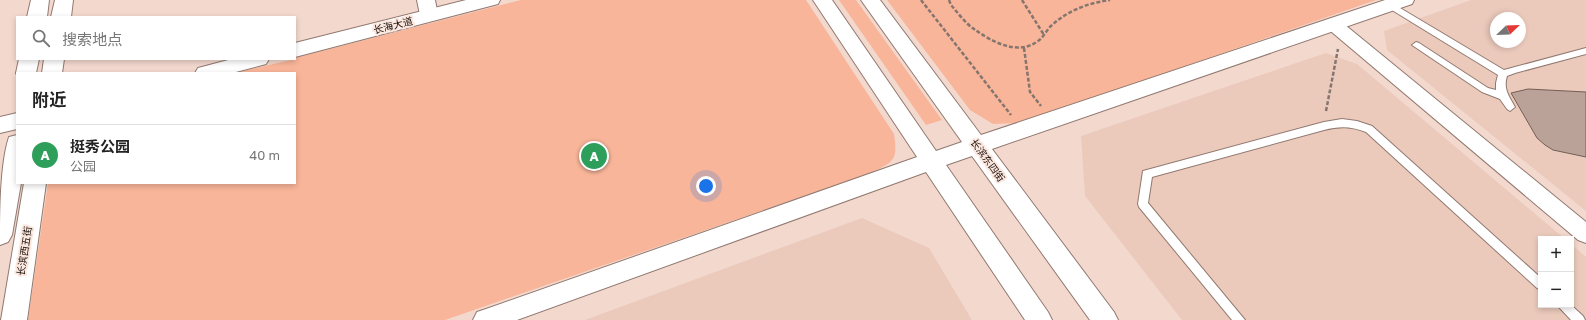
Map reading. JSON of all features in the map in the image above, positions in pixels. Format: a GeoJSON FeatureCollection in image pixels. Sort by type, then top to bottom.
{"type":"FeatureCollection","features":[{"type":"Feature","properties":{"kind":"street"},"geometry":{"type":"LineString","coordinates":[[37,16],[40,0]]}},
{"type":"Feature","properties":{"kind":"street"},"geometry":{"type":"LineString","coordinates":[[61,16],[64,0]]}},
{"type":"Feature","properties":{"kind":"street","name":"长海大道"},"geometry":{"type":"LineString","coordinates":[[296,50],[427,8],[491,0]]}},
{"type":"Feature","properties":{"kind":"street"},"geometry":{"type":"LineString","coordinates":[[822,0],[1039,320]]}},
{"type":"Feature","properties":{"kind":"street","name":"长滨东四街"},"geometry":{"type":"LineString","coordinates":[[870,0],[1105,320]]}},
{"type":"Feature","properties":{"kind":"street"},"geometry":{"type":"LineString","coordinates":[[486,320],[931,161],[1397,3]]}},
{"type":"Feature","properties":{"kind":"street"},"geometry":{"type":"LineString","coordinates":[[1333,24],[1586,234]]}},
{"type":"Feature","properties":{"kind":"street"},"geometry":{"type":"LineString","coordinates":[[26,72],[29,60]]}},
{"type":"Feature","properties":{"kind":"street"},"geometry":{"type":"LineString","coordinates":[[52,72],[54,60]]}},
{"type":"Feature","properties":{"kind":"street"},"geometry":{"type":"LineString","coordinates":[[209,72],[256,60]]}},
{"type":"Feature","properties":{"kind":"street"},"geometry":{"type":"LineString","coordinates":[[0,125],[16,121]]}},
{"type":"Feature","properties":{"kind":"street"},"geometry":{"type":"LineString","coordinates":[[0,235],[16,147]]}},
{"type":"Feature","properties":{"kind":"street","name":"长滨西五街"},"geometry":{"type":"LineString","coordinates":[[14,320],[34,184]]}},
{"type":"Feature","properties":{"kind":"lane"},"geometry":{"type":"LineString","coordinates":[[1397,3],[1503,74]]}},
{"type":"Feature","properties":{"kind":"lane"},"geometry":{"type":"LineString","coordinates":[[1416,45],[1485,90],[1502,96]]}},
{"type":"Feature","properties":{"kind":"lane"},"geometry":{"type":"LineString","coordinates":[[1510,107],[1502,96],[1499,82],[1503,74],[1512,70],[1586,51]]}},
{"type":"Feature","properties":{"kind":"lane"},"geometry":{"type":"LineString","coordinates":[[1239,320],[1143,204],[1147,174],[1324,126],[1344,122],[1357,124],[1369,129],[1538,282]]}},
{"type":"Feature","properties":{"kind":"lane"},"geometry":{"type":"LineString","coordinates":[[1566,308],[1579,320]]}},
{"type":"Feature","properties":{"kind":"path"},"geometry":{"type":"LineString","coordinates":[[921,0],[1013,117]]}},
{"type":"Feature","properties":{"kind":"path"},"geometry":{"type":"LineString","coordinates":[[949,0],[951,5],[973,29],[1002,45],[1024,48],[1039,41],[1050,27],[1068,14],[1090,4],[1110,0]]}},
{"type":"Feature","properties":{"kind":"path"},"geometry":{"type":"LineString","coordinates":[[1022,0],[1044,35]]}},
{"type":"Feature","properties":{"kind":"path"},"geometry":{"type":"LineString","coordinates":[[1090,4],[1091,0]]}},
{"type":"Feature","properties":{"kind":"path"},"geometry":{"type":"LineString","coordinates":[[1024,48],[1030,92],[1044,109]]}},
{"type":"Feature","properties":{"kind":"path"},"geometry":{"type":"LineString","coordinates":[[1324,126],[1338,49]]}},
{"type":"Feature","properties":{"kind":"shaded area"},"geometry":{"type":"Polygon","coordinates":[[[521,0],[806,0],[894,134],[895,155],[893,159],[885,166],[871,173],[445,320],[28,320],[48,184],[296,184],[296,72],[239,72],[296,60],[296,58],[521,0]]]}},
{"type":"Feature","properties":{"kind":"shaded area"},"geometry":{"type":"Polygon","coordinates":[[[839,0],[856,0],[942,120],[926,125],[839,0]]]}},
{"type":"Feature","properties":{"kind":"shaded area"},"geometry":{"type":"Polygon","coordinates":[[[887,0],[1376,0],[1021,123],[993,124],[970,110],[887,0]]]}},
{"type":"Feature","properties":{"kind":"shaded area"},"geometry":{"type":"Polygon","coordinates":[[[1471,0],[1586,0],[1586,211],[1387,50],[1384,31],[1471,0]]]}},
{"type":"Feature","properties":{"kind":"shaded area"},"geometry":{"type":"Polygon","coordinates":[[[1326,53],[1357,64],[1561,236],[1538,236],[1538,308],[1574,308],[1574,247],[1586,257],[1586,320],[1182,320],[1085,196],[1081,136],[1326,53]]]}},
{"type":"Feature","properties":{"kind":"shaded area"},"geometry":{"type":"Polygon","coordinates":[[[862,218],[929,248],[972,320],[585,320],[862,218]]]}},
{"type":"Feature","properties":{"kind":"building"},"geometry":{"type":"Polygon","coordinates":[[[1528,89],[1586,92],[1586,157],[1553,150],[1537,138],[1511,93],[1528,89]]]}},
{"type":"Feature","properties":{"kind":"place","name":"挺秀公园"},"geometry":{"type":"Point","coordinates":[594,156]}}]}
